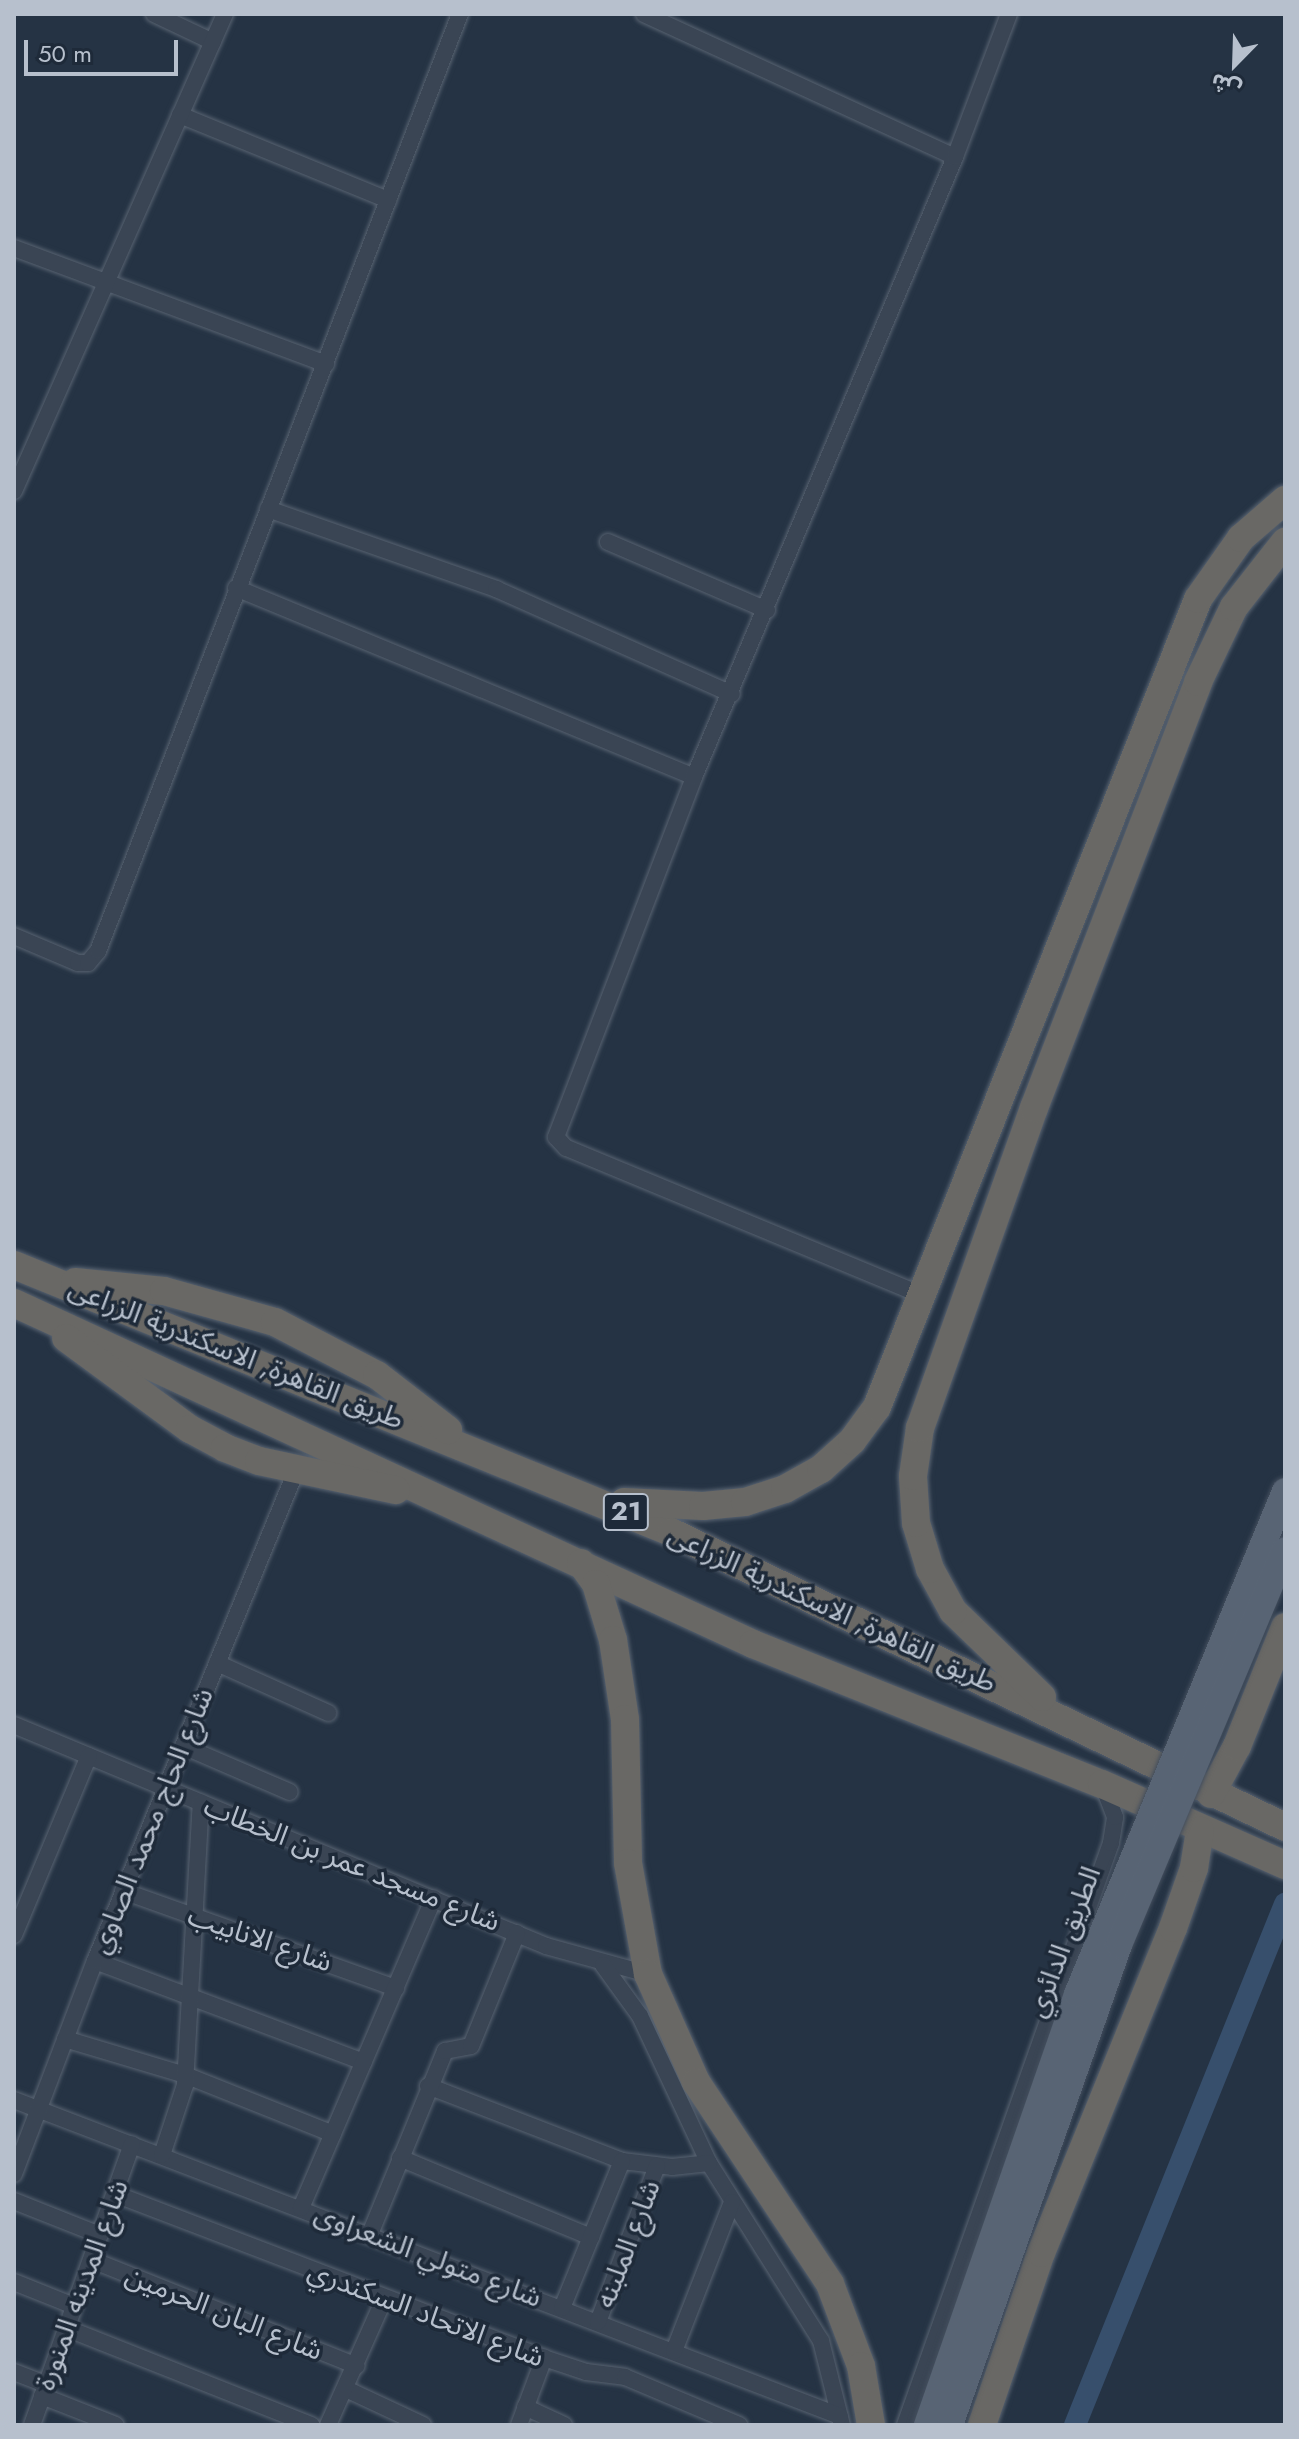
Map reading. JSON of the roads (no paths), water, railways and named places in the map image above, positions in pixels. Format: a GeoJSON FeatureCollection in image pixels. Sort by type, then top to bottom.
{"type":"FeatureCollection","features":[{"type":"Feature","properties":{"kind":"highway"},"geometry":{"type":"LineString","coordinates":[[583,1493],[663,1506],[745,1502],[797,1483],[852,1441],[877,1407],[924,1296],[1198,599],[1241,538],[1285,500]]}},
{"type":"Feature","properties":{"kind":"highway"},"geometry":{"type":"LineString","coordinates":[[1087,1732],[985,1647],[953,1611],[930,1569],[916,1523],[913,1476],[920,1428],[1034,1108],[1210,654],[1234,607],[1285,542]]}},
{"type":"Feature","properties":{"kind":"highway"},"geometry":{"type":"LineString","coordinates":[[1001,1095],[1034,1108]]}},
{"type":"Feature","properties":{"kind":"highway","name":"طريق القاهرة, الاسكندرية الزراعى"},"geometry":{"type":"LineString","coordinates":[[14,1265],[583,1493],[845,1612],[1216,1796],[1285,1827]]}},
{"type":"Feature","properties":{"kind":"highway"},"geometry":{"type":"LineString","coordinates":[[48,1280],[164,1291],[275,1322],[377,1375],[467,1447]]}},
{"type":"Feature","properties":{"kind":"highway"},"geometry":{"type":"LineString","coordinates":[[26,1309],[190,1429],[259,1461],[296,1471],[439,1497]]}},
{"type":"Feature","properties":{"kind":"highway","name":"طريق القاهرة, الاسكندرية الزراعى"},"geometry":{"type":"LineString","coordinates":[[26,1309],[753,1644],[1102,1784],[1285,1865]]}},
{"type":"Feature","properties":{"kind":"highway"},"geometry":{"type":"LineString","coordinates":[[580,1562],[596,1584],[613,1640],[625,1719],[628,1863],[648,1974],[696,2082],[819,2263],[861,2366],[871,2425]]}},
{"type":"Feature","properties":{"kind":"highway"},"geometry":{"type":"LineString","coordinates":[[1216,1796],[1285,1627]]}},
{"type":"Feature","properties":{"kind":"highway"},"geometry":{"type":"LineString","coordinates":[[982,2425],[1010,2339],[1138,2004],[1173,1928],[1204,1831]]}},
{"type":"Feature","properties":{"kind":"main road","name":"الطريق الدائري"},"geometry":{"type":"LineString","coordinates":[[927,2425],[1082,1980],[1285,1491]]}},
{"type":"Feature","properties":{"kind":"main road","name":"الطريق الدائري"},"geometry":{"type":"LineString","coordinates":[[950,2425],[1119,1945],[1285,1550]]}},
{"type":"Feature","properties":{"kind":"street"},"geometry":{"type":"LineString","coordinates":[[154,14],[213,42]]}},
{"type":"Feature","properties":{"kind":"street"},"geometry":{"type":"LineString","coordinates":[[14,491],[225,14]]}},
{"type":"Feature","properties":{"kind":"street"},"geometry":{"type":"LineString","coordinates":[[14,936],[78,963],[95,956],[460,14]]}},
{"type":"Feature","properties":{"kind":"street"},"geometry":{"type":"LineString","coordinates":[[644,14],[955,157]]}},
{"type":"Feature","properties":{"kind":"street"},"geometry":{"type":"LineString","coordinates":[[924,1296],[557,1141],[694,777],[732,694],[955,157],[1009,14]]}},
{"type":"Feature","properties":{"kind":"street"},"geometry":{"type":"LineString","coordinates":[[180,115],[388,200]]}},
{"type":"Feature","properties":{"kind":"street"},"geometry":{"type":"LineString","coordinates":[[14,248],[326,364]]}},
{"type":"Feature","properties":{"kind":"street"},"geometry":{"type":"LineString","coordinates":[[268,509],[496,589],[732,694]]}},
{"type":"Feature","properties":{"kind":"street"},"geometry":{"type":"LineString","coordinates":[[608,542],[767,610]]}},
{"type":"Feature","properties":{"kind":"street"},"geometry":{"type":"LineString","coordinates":[[236,588],[694,777]]}},
{"type":"Feature","properties":{"kind":"street","name":"شارع الحاج محمد الصاوي"},"geometry":{"type":"LineString","coordinates":[[14,2174],[123,1891],[296,1471]]}},
{"type":"Feature","properties":{"kind":"street"},"geometry":{"type":"LineString","coordinates":[[217,1663],[328,1713]]}},
{"type":"Feature","properties":{"kind":"street","name":"شارع مسجد عمر بن الخطاب"},"geometry":{"type":"LineString","coordinates":[[16,1732],[89,1756],[517,1933],[603,1965],[648,1974]]}},
{"type":"Feature","properties":{"kind":"street"},"geometry":{"type":"LineString","coordinates":[[183,1746],[290,1792]]}},
{"type":"Feature","properties":{"kind":"street"},"geometry":{"type":"LineString","coordinates":[[14,1935],[89,1756]]}},
{"type":"Feature","properties":{"kind":"street"},"geometry":{"type":"LineString","coordinates":[[905,2425],[1111,1843],[1115,1817],[1102,1784]]}},
{"type":"Feature","properties":{"kind":"street"},"geometry":{"type":"LineString","coordinates":[[162,2155],[185,2075],[201,1802]]}},
{"type":"Feature","properties":{"kind":"street","name":"شارع الانابيب"},"geometry":{"type":"LineString","coordinates":[[123,1891],[396,1988]]}},
{"type":"Feature","properties":{"kind":"street"},"geometry":{"type":"LineString","coordinates":[[301,2208],[434,1898]]}},
{"type":"Feature","properties":{"kind":"street"},"geometry":{"type":"LineString","coordinates":[[370,2234],[428,2086],[445,2051],[471,2046],[517,1933]]}},
{"type":"Feature","properties":{"kind":"street"},"geometry":{"type":"LineString","coordinates":[[95,1961],[190,1999],[206,1999],[364,2062]]}},
{"type":"Feature","properties":{"kind":"street"},"geometry":{"type":"LineString","coordinates":[[603,1965],[640,2016],[709,2163],[821,2341],[841,2420]]}},
{"type":"Feature","properties":{"kind":"street"},"geometry":{"type":"LineString","coordinates":[[65,2039],[185,2075],[333,2134]]}},
{"type":"Feature","properties":{"kind":"street"},"geometry":{"type":"LineString","coordinates":[[428,2086],[622,2161],[657,2166],[709,2163]]}},
{"type":"Feature","properties":{"kind":"street","name":"شارع متولي الشعراوى"},"geometry":{"type":"LineString","coordinates":[[14,2100],[674,2351],[841,2420]]}},
{"type":"Feature","properties":{"kind":"street","name":"شارع المدينه المنورة"},"geometry":{"type":"LineString","coordinates":[[32,2425],[132,2144]]}},
{"type":"Feature","properties":{"kind":"street"},"geometry":{"type":"LineString","coordinates":[[400,2158],[591,2237]]}},
{"type":"Feature","properties":{"kind":"street"},"geometry":{"type":"LineString","coordinates":[[562,2308],[622,2161]]}},
{"type":"Feature","properties":{"kind":"street","name":"شارع الملبنه"},"geometry":{"type":"LineString","coordinates":[[598,2322],[657,2166]]}},
{"type":"Feature","properties":{"kind":"street","name":"شارع الاتحاد السكندري"},"geometry":{"type":"LineString","coordinates":[[115,2194],[544,2358],[586,2372],[625,2377],[739,2425]]}},
{"type":"Feature","properties":{"kind":"street"},"geometry":{"type":"LineString","coordinates":[[14,2201],[100,2235]]}},
{"type":"Feature","properties":{"kind":"street"},"geometry":{"type":"LineString","coordinates":[[674,2351],[732,2202]]}},
{"type":"Feature","properties":{"kind":"street","name":"شارع البان الحرمين"},"geometry":{"type":"LineString","coordinates":[[92,2260],[357,2366]]}},
{"type":"Feature","properties":{"kind":"street"},"geometry":{"type":"LineString","coordinates":[[14,2282],[74,2306]]}},
{"type":"Feature","properties":{"kind":"street"},"geometry":{"type":"LineString","coordinates":[[328,2425],[357,2366],[384,2299]]}},
{"type":"Feature","properties":{"kind":"street"},"geometry":{"type":"LineString","coordinates":[[66,2328],[311,2425]]}},
{"type":"Feature","properties":{"kind":"street"},"geometry":{"type":"LineString","coordinates":[[519,2425],[544,2358]]}},
{"type":"Feature","properties":{"kind":"street"},"geometry":{"type":"LineString","coordinates":[[14,2372],[116,2425]]}},
{"type":"Feature","properties":{"kind":"street"},"geometry":{"type":"LineString","coordinates":[[346,2389],[423,2425]]}},
{"type":"Feature","properties":{"kind":"street"},"geometry":{"type":"LineString","coordinates":[[525,2407],[564,2425]]}},
{"type":"Feature","properties":{"kind":"waterway"},"geometry":{"type":"LineString","coordinates":[[1075,2425],[1285,1904]]}}]}
